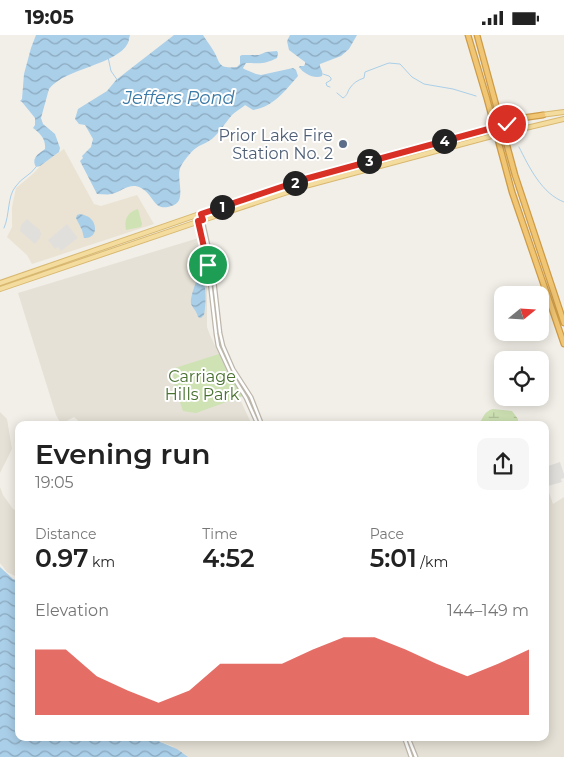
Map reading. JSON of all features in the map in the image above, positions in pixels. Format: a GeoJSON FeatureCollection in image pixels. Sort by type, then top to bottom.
{"type":"FeatureCollection","features":[{"type":"Feature","properties":{"kind":"highway"},"geometry":{"type":"LineString","coordinates":[[468,35],[515,201],[564,344]]}},
{"type":"Feature","properties":{"kind":"highway"},"geometry":{"type":"LineString","coordinates":[[477,35],[514,175],[564,323]]}},
{"type":"Feature","properties":{"kind":"highway"},"geometry":{"type":"LineString","coordinates":[[498,113],[508,120],[543,115]]}},
{"type":"Feature","properties":{"kind":"main road"},"geometry":{"type":"LineString","coordinates":[[0,283],[321,175],[543,115],[564,112]]}},
{"type":"Feature","properties":{"kind":"main road"},"geometry":{"type":"LineString","coordinates":[[0,289],[201,220],[318,183],[503,133],[564,119]]}},
{"type":"Feature","properties":{"kind":"street"},"geometry":{"type":"LineString","coordinates":[[198,215],[212,263],[223,346],[232,369],[251,397],[260,421]]}},
{"type":"Feature","properties":{"kind":"street"},"geometry":{"type":"LineString","coordinates":[[201,220],[218,346],[256,421]]}},
{"type":"Feature","properties":{"kind":"street"},"geometry":{"type":"LineString","coordinates":[[406,741],[412,757]]}},
{"type":"Feature","properties":{"kind":"street"},"geometry":{"type":"LineString","coordinates":[[410,741],[416,757]]}},
{"type":"Feature","properties":{"kind":"shaded area"},"geometry":{"type":"Polygon","coordinates":[[[64,149],[94,204],[101,206],[137,195],[154,224],[32,264],[27,255],[7,237],[12,227],[12,207],[16,188],[42,164],[64,149]]]}},
{"type":"Feature","properties":{"kind":"shaded area"},"geometry":{"type":"Polygon","coordinates":[[[27,219],[40,230],[40,238],[35,244],[20,231],[21,225],[27,219]]]}},
{"type":"Feature","properties":{"kind":"shaded area"},"geometry":{"type":"Polygon","coordinates":[[[67,224],[78,238],[61,251],[58,247],[55,249],[48,240],[67,224]]]}},
{"type":"Feature","properties":{"kind":"shaded area"},"geometry":{"type":"Polygon","coordinates":[[[202,237],[207,270],[207,327],[250,421],[78,421],[74,417],[67,421],[59,421],[18,293],[202,237]]]}},
{"type":"Feature","properties":{"kind":"shaded area"},"geometry":{"type":"Polygon","coordinates":[[[0,412],[7,419],[12,449],[0,473],[0,412]]]}},
{"type":"Feature","properties":{"kind":"shaded area"},"geometry":{"type":"Polygon","coordinates":[[[560,462],[564,474],[564,478],[561,479],[562,482],[549,486],[549,466],[560,462]]]}},
{"type":"Feature","properties":{"kind":"shaded area"},"geometry":{"type":"Polygon","coordinates":[[[0,487],[3,495],[15,510],[15,576],[7,572],[0,563],[0,487]]]}},
{"type":"Feature","properties":{"kind":"shaded area"},"geometry":{"type":"Polygon","coordinates":[[[549,492],[553,504],[564,497],[564,757],[186,757],[172,746],[159,741],[549,741],[549,492]]]}},
{"type":"Feature","properties":{"kind":"green space"},"geometry":{"type":"Polygon","coordinates":[[[138,209],[141,227],[126,230],[125,223],[127,217],[131,212],[138,209]]]}},
{"type":"Feature","properties":{"kind":"green space","name":"Carriage Hills Park"},"geometry":{"type":"Polygon","coordinates":[[[219,354],[229,376],[243,396],[196,413],[183,411],[174,384],[175,368],[219,354]]]}},
{"type":"Feature","properties":{"kind":"green space"},"geometry":{"type":"Polygon","coordinates":[[[489,410],[512,411],[518,421],[480,421],[489,410]]]}},
{"type":"Feature","properties":{"kind":"water"},"geometry":{"type":"Polygon","coordinates":[[[36,35],[130,35],[128,43],[113,57],[67,76],[49,89],[41,118],[43,124],[55,134],[60,148],[59,152],[36,167],[34,161],[45,149],[45,142],[33,128],[35,118],[20,101],[22,99],[24,74],[36,35]]]}},
{"type":"Feature","properties":{"kind":"water","name":"Jeffers Pond"},"geometry":{"type":"Polygon","coordinates":[[[174,35],[203,35],[220,64],[226,67],[237,67],[240,64],[240,56],[242,55],[259,55],[277,51],[277,58],[265,63],[246,63],[243,68],[261,75],[293,68],[298,76],[267,106],[253,110],[245,105],[232,115],[212,139],[191,152],[181,166],[179,176],[180,198],[174,205],[162,207],[158,205],[146,191],[137,186],[112,194],[97,194],[80,161],[83,158],[82,156],[91,147],[93,139],[85,125],[79,124],[75,119],[78,109],[107,91],[116,80],[174,35]]]}},
{"type":"Feature","properties":{"kind":"water"},"geometry":{"type":"Polygon","coordinates":[[[290,35],[357,35],[349,49],[341,56],[320,64],[322,76],[316,77],[306,74],[299,67],[304,66],[305,62],[289,50],[287,41],[290,35]]]}},
{"type":"Feature","properties":{"kind":"water"},"geometry":{"type":"Polygon","coordinates":[[[80,214],[86,216],[94,223],[95,229],[91,237],[84,238],[76,218],[80,214]]]}},
{"type":"Feature","properties":{"kind":"water"},"geometry":{"type":"Polygon","coordinates":[[[199,276],[203,280],[206,295],[204,315],[201,318],[198,317],[191,303],[199,276]]]}},
{"type":"Feature","properties":{"kind":"water"},"geometry":{"type":"Polygon","coordinates":[[[0,567],[15,580],[15,741],[158,741],[177,749],[188,757],[0,757],[0,567]]]}},
{"type":"Feature","properties":{"kind":"waterway"},"geometry":{"type":"LineString","coordinates":[[108,57],[111,71],[118,81]]}},
{"type":"Feature","properties":{"kind":"waterway"},"geometry":{"type":"LineString","coordinates":[[337,93],[343,98],[353,85],[364,78],[365,72],[389,63],[400,64],[412,77],[424,84],[453,89],[476,96]]}},
{"type":"Feature","properties":{"kind":"waterway"},"geometry":{"type":"LineString","coordinates":[[323,74],[331,78],[326,83],[330,87]]}},
{"type":"Feature","properties":{"kind":"waterway"},"geometry":{"type":"LineString","coordinates":[[519,147],[537,179],[549,193],[564,202]]}},
{"type":"Feature","properties":{"kind":"waterway"},"geometry":{"type":"LineString","coordinates":[[4,228],[13,190],[36,167]]}},
{"type":"Feature","properties":{"kind":"place","name":"Prior Lake Fire Station No. 2"},"geometry":{"type":"Point","coordinates":[343,144]}},
{"type":"Feature","properties":{"kind":"route"},"geometry":{"type":"LineString","coordinates":[[208,265],[198,221],[203,220],[201,214],[305,179],[507,124]]}}]}
